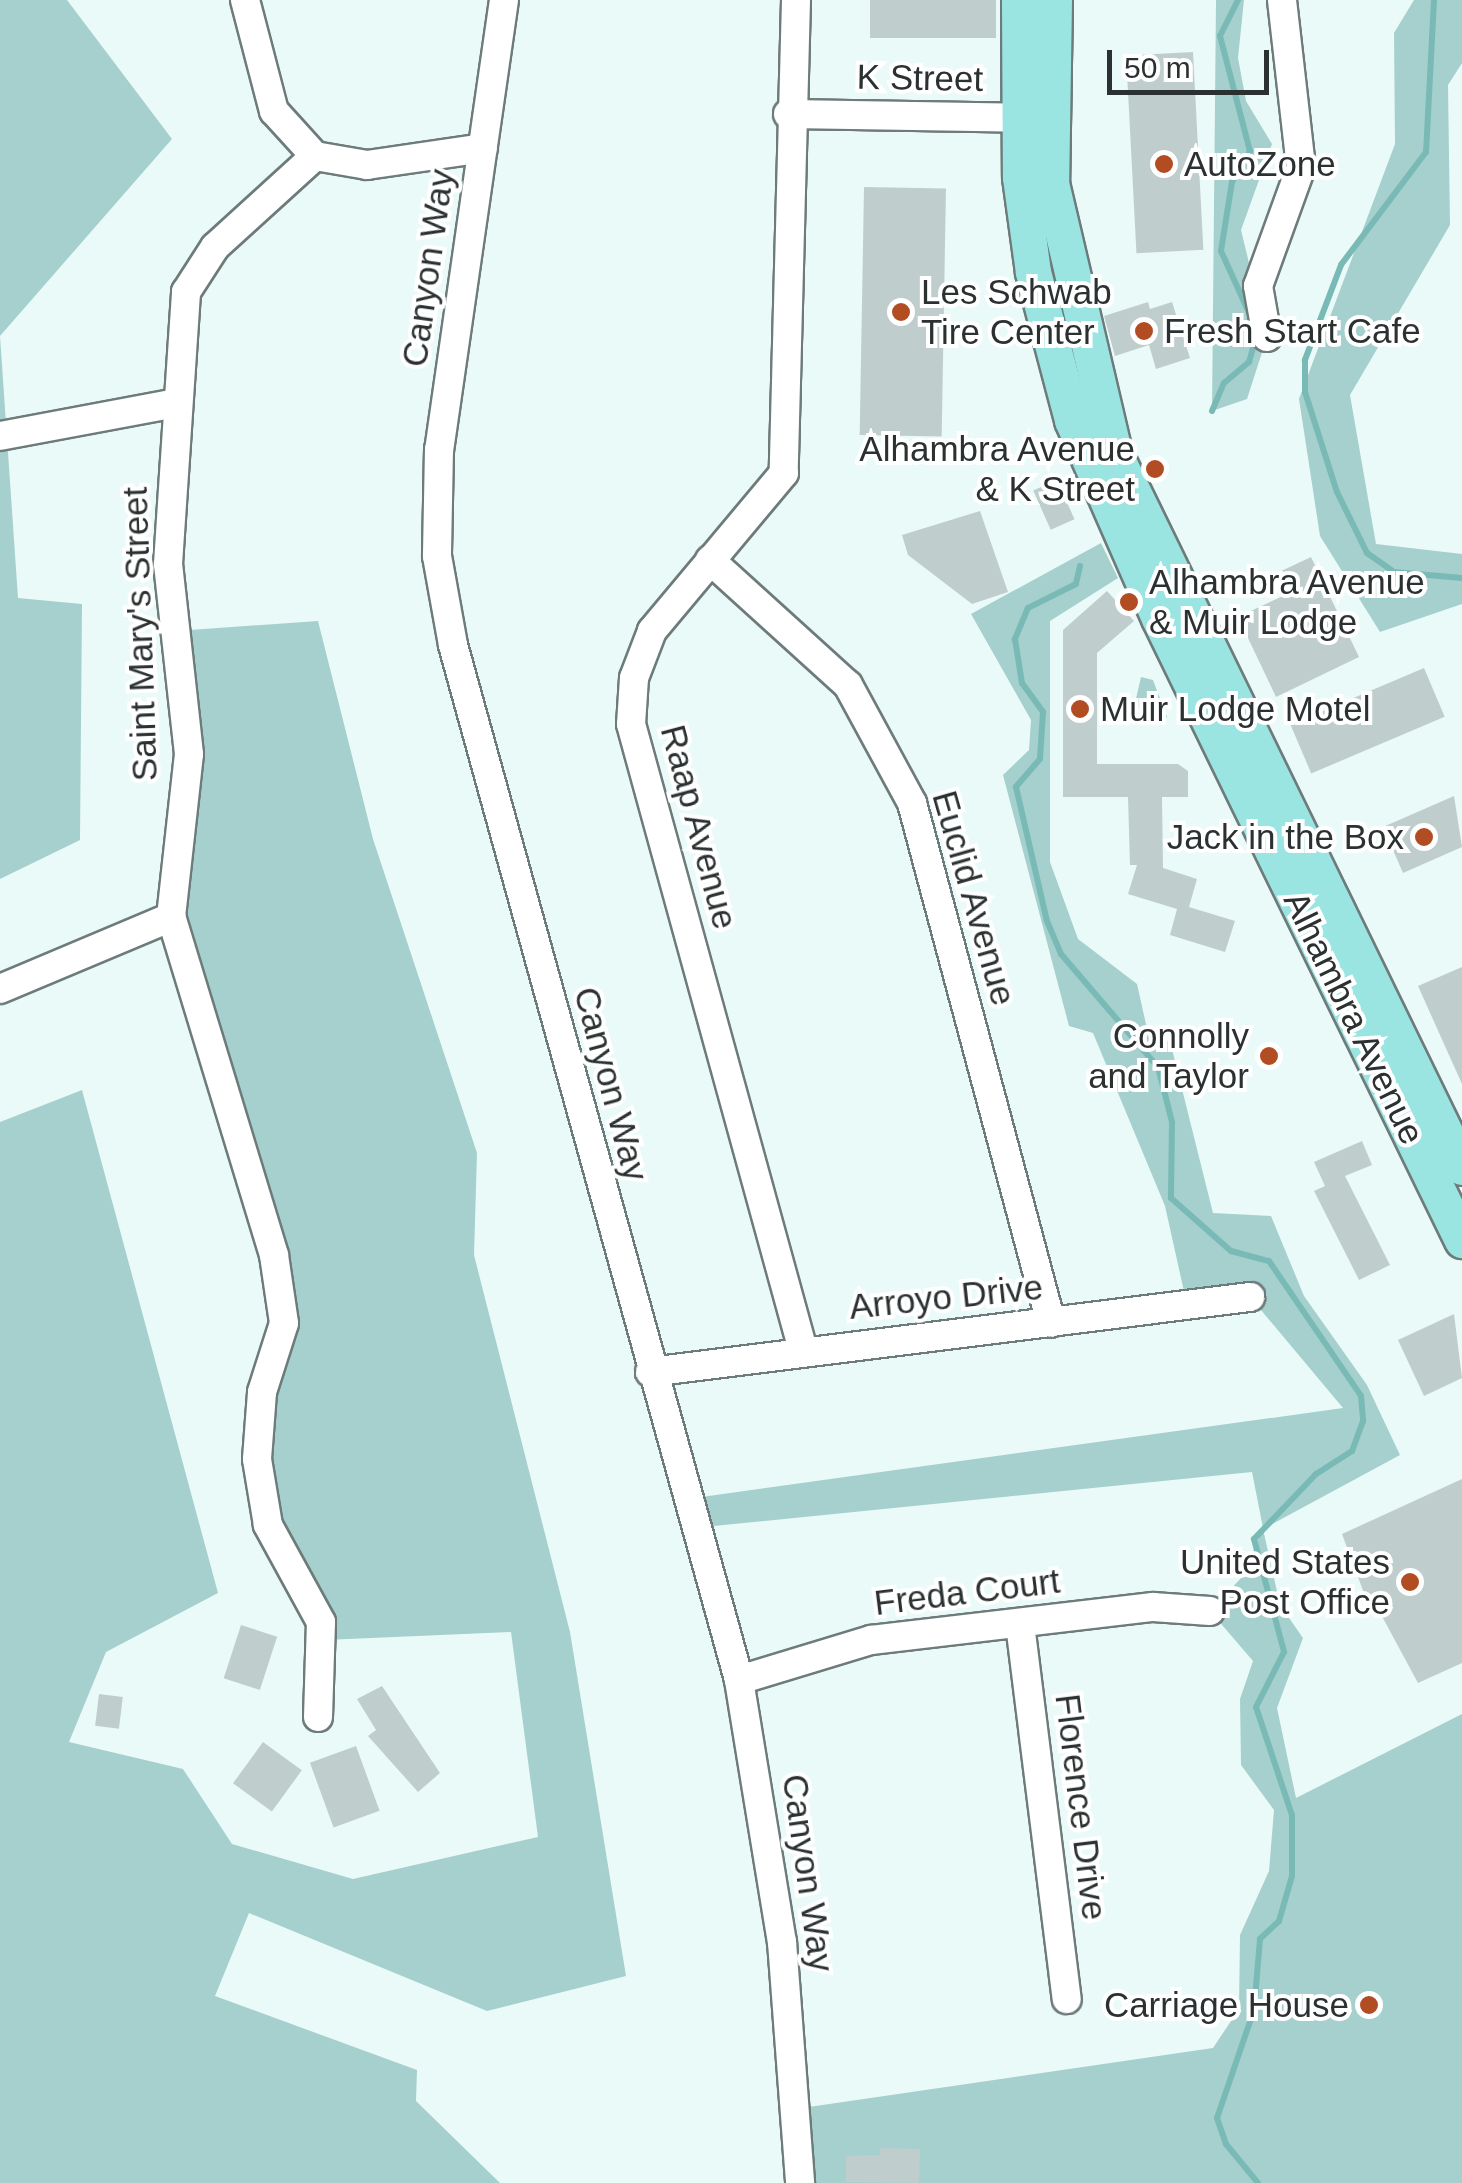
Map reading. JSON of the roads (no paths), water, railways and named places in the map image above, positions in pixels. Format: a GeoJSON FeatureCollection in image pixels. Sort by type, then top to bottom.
{"type":"FeatureCollection","features":[{"type":"Feature","properties":{"kind":"main road","name":"Alhambra Avenue"},"geometry":{"type":"LineString","coordinates":[[1019,0],[1033,118],[1068,278],[1125,480],[1462,1167]]}},
{"type":"Feature","properties":{"kind":"main road","name":"Alhambra Avenue"},"geometry":{"type":"LineString","coordinates":[[1054,0],[1033,118],[1033,272],[1090,471],[1462,1240]]}},
{"type":"Feature","properties":{"kind":"street"},"geometry":{"type":"LineString","coordinates":[[244,0],[274,112],[315,156],[367,166],[483,148]]}},
{"type":"Feature","properties":{"kind":"street","name":"Canyon Way"},"geometry":{"type":"LineString","coordinates":[[504,0],[439,449],[437,556],[453,645],[650,1372],[739,1680],[782,1942],[800,2183]]}},
{"type":"Feature","properties":{"kind":"street","name":"Raap Avenue"},"geometry":{"type":"LineString","coordinates":[[796,0],[788,114],[784,473],[652,631],[634,678],[631,724],[804,1350]]}},
{"type":"Feature","properties":{"kind":"street"},"geometry":{"type":"LineString","coordinates":[[1267,337],[1258,286],[1272,230],[1301,166],[1282,0]]}},
{"type":"Feature","properties":{"kind":"street","name":"K Street"},"geometry":{"type":"LineString","coordinates":[[788,114],[1033,118]]}},
{"type":"Feature","properties":{"kind":"street","name":"Saint Mary's Street"},"geometry":{"type":"LineString","coordinates":[[315,156],[215,247],[186,292],[168,564],[189,754],[171,917],[274,1255],[284,1323],[262,1392],[257,1458],[268,1525],[321,1622],[318,1717]]}},
{"type":"Feature","properties":{"kind":"street"},"geometry":{"type":"LineString","coordinates":[[0,436],[176,403]]}},
{"type":"Feature","properties":{"kind":"street","name":"Euclid Avenue"},"geometry":{"type":"LineString","coordinates":[[710,560],[848,684],[912,803],[1051,1322]]}},
{"type":"Feature","properties":{"kind":"street"},"geometry":{"type":"LineString","coordinates":[[0,988],[171,917]]}},
{"type":"Feature","properties":{"kind":"street","name":"Arroyo Drive"},"geometry":{"type":"LineString","coordinates":[[650,1372],[1250,1297]]}},
{"type":"Feature","properties":{"kind":"street","name":"Freda Court"},"geometry":{"type":"LineString","coordinates":[[739,1680],[871,1640],[1153,1607],[1210,1611]]}},
{"type":"Feature","properties":{"kind":"street","name":"Florence Drive"},"geometry":{"type":"LineString","coordinates":[[1020,1624],[1067,1999]]}},
{"type":"Feature","properties":{"kind":"waterway"},"geometry":{"type":"LineString","coordinates":[[1238,0],[1220,36],[1250,151],[1232,182],[1221,251],[1251,317]]}},
{"type":"Feature","properties":{"kind":"waterway"},"geometry":{"type":"LineString","coordinates":[[1434,0],[1426,152],[1341,265],[1305,360],[1305,392],[1337,492],[1367,553],[1394,572],[1462,578]]}},
{"type":"Feature","properties":{"kind":"waterway"},"geometry":{"type":"LineString","coordinates":[[1212,411],[1224,383],[1249,362],[1256,338]]}},
{"type":"Feature","properties":{"kind":"waterway"},"geometry":{"type":"LineString","coordinates":[[1080,566],[1076,584],[1028,608],[1015,639],[1022,683],[1043,712],[1040,759],[1016,787],[1047,921],[1061,954],[1158,1067],[1172,1122],[1171,1198],[1231,1251],[1269,1261],[1361,1396],[1363,1421],[1352,1451],[1316,1474],[1254,1539],[1284,1652],[1256,1707],[1292,1815],[1292,1876],[1279,1921],[1260,1939],[1254,2010],[1217,2118],[1226,2144],[1258,2183]]}},
{"type":"Feature","properties":{"kind":"place","name":"AutoZone"},"geometry":{"type":"Point","coordinates":[1164,164]}},
{"type":"Feature","properties":{"kind":"place","name":"Les Schwab Tire Center"},"geometry":{"type":"Point","coordinates":[901,312]}},
{"type":"Feature","properties":{"kind":"place","name":"Fresh Start Cafe"},"geometry":{"type":"Point","coordinates":[1144,331]}},
{"type":"Feature","properties":{"kind":"place","name":"Alhambra Avenue & K Street"},"geometry":{"type":"Point","coordinates":[1155,469]}},
{"type":"Feature","properties":{"kind":"place","name":"Alhambra Avenue & Muir Lodge"},"geometry":{"type":"Point","coordinates":[1129,602]}},
{"type":"Feature","properties":{"kind":"place","name":"Muir Lodge Motel"},"geometry":{"type":"Point","coordinates":[1080,709]}},
{"type":"Feature","properties":{"kind":"place","name":"Jack in the Box"},"geometry":{"type":"Point","coordinates":[1424,837]}},
{"type":"Feature","properties":{"kind":"place","name":"Connolly and Taylor"},"geometry":{"type":"Point","coordinates":[1269,1056]}},
{"type":"Feature","properties":{"kind":"place","name":"United States Post Office"},"geometry":{"type":"Point","coordinates":[1410,1582]}},
{"type":"Feature","properties":{"kind":"place","name":"Carriage House"},"geometry":{"type":"Point","coordinates":[1369,2005]}}]}
